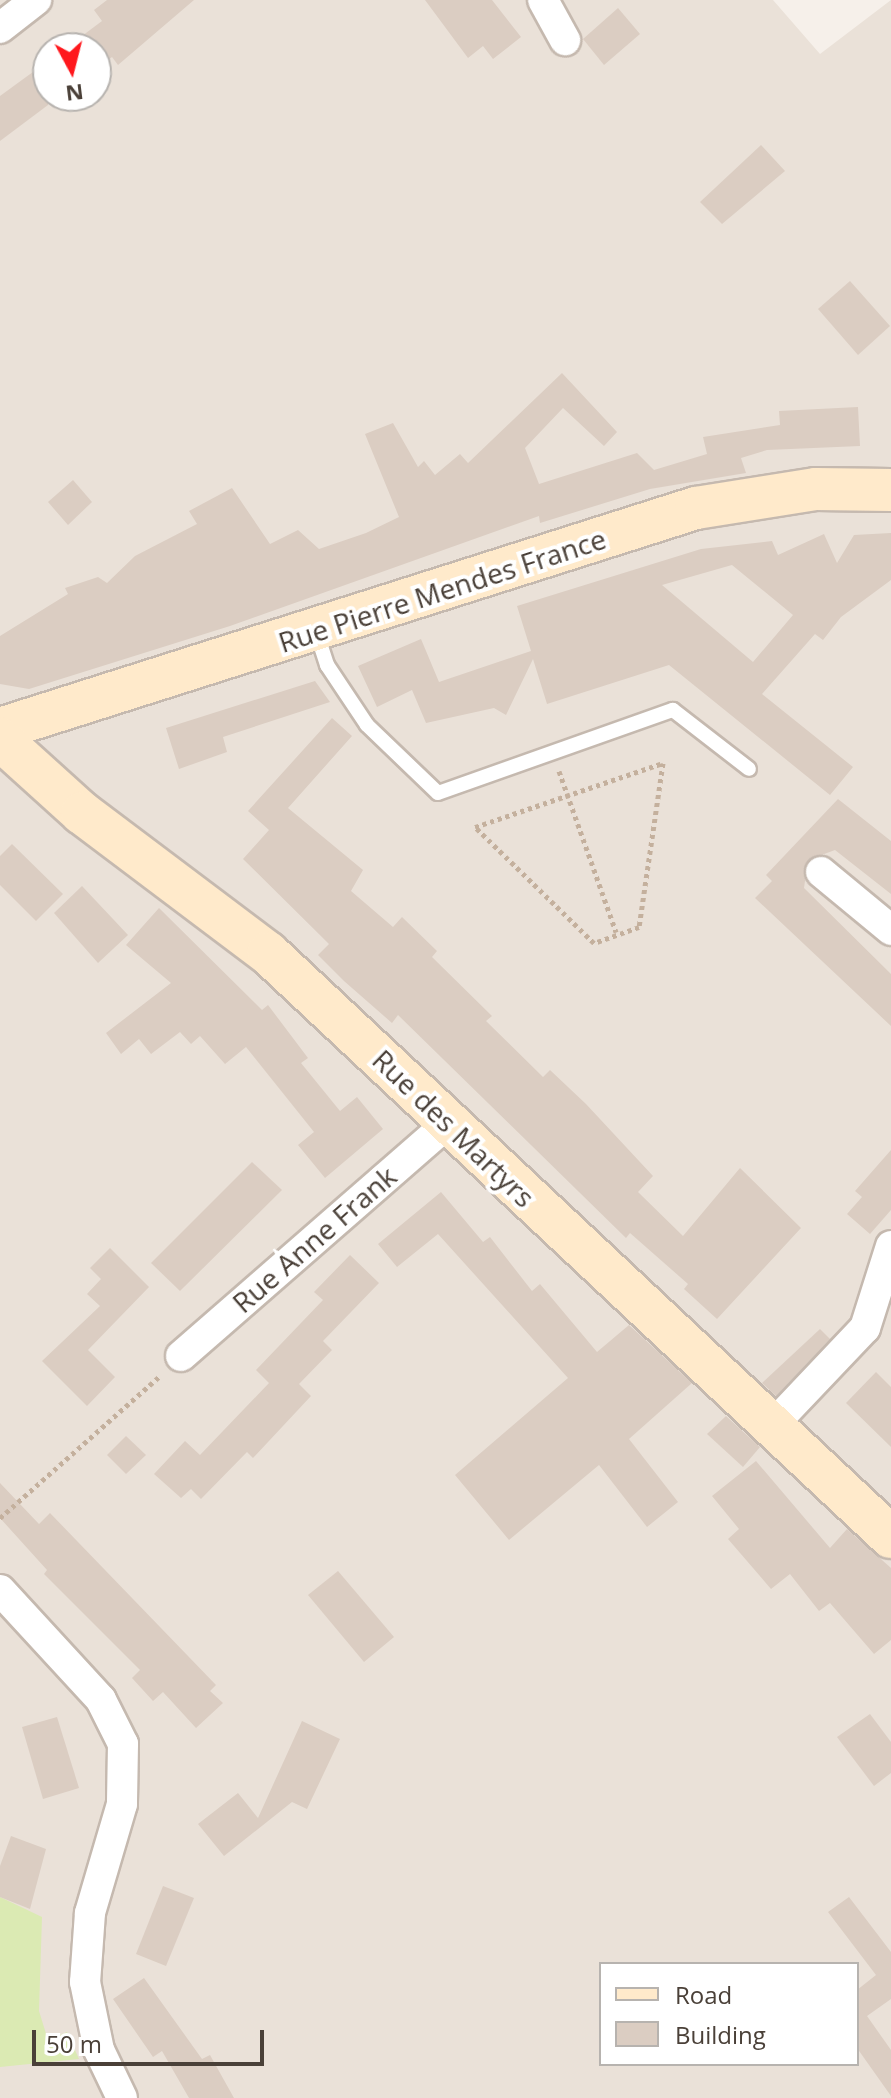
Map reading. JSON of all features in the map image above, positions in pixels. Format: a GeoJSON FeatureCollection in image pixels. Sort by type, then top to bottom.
{"type":"FeatureCollection","features":[{"type":"Feature","properties":{"kind":"street"},"geometry":{"type":"LineString","coordinates":[[0,28],[36,0]]}},
{"type":"Feature","properties":{"kind":"street"},"geometry":{"type":"LineString","coordinates":[[543,0],[565,40]]}},
{"type":"Feature","properties":{"kind":"street","name":"Rue Pierre Mendes France"},"geometry":{"type":"LineString","coordinates":[[0,729],[696,508],[816,489],[891,490]]}},
{"type":"Feature","properties":{"kind":"street","name":"Rue des Martyrs"},"geometry":{"type":"LineString","coordinates":[[0,739],[82,813],[268,953],[770,1428],[891,1537]]}},
{"type":"Feature","properties":{"kind":"street"},"geometry":{"type":"LineString","coordinates":[[821,872],[891,930]]}},
{"type":"Feature","properties":{"kind":"street","name":"Rue Anne Frank"},"geometry":{"type":"LineString","coordinates":[[181,1356],[448,1123]]}},
{"type":"Feature","properties":{"kind":"street"},"geometry":{"type":"LineString","coordinates":[[770,1428],[865,1328],[891,1246]]}},
{"type":"Feature","properties":{"kind":"street"},"geometry":{"type":"LineString","coordinates":[[0,1590],[101,1700],[123,1744],[122,1804],[90,1913],[85,1982],[99,2050],[122,2098]]}},
{"type":"Feature","properties":{"kind":"lane"},"geometry":{"type":"LineString","coordinates":[[316,630],[327,665],[367,725],[438,793],[673,710],[749,769]]}},
{"type":"Feature","properties":{"kind":"path"},"geometry":{"type":"LineString","coordinates":[[553,752],[616,932]]}},
{"type":"Feature","properties":{"kind":"path"},"geometry":{"type":"LineString","coordinates":[[663,763],[639,927],[616,932],[594,943],[475,827],[568,795],[663,763]]}},
{"type":"Feature","properties":{"kind":"path"},"geometry":{"type":"LineString","coordinates":[[0,1518],[181,1356]]}},
{"type":"Feature","properties":{"kind":"shaded area"},"geometry":{"type":"Polygon","coordinates":[[[0,0],[773,0],[820,54],[891,0],[891,2098],[0,2098],[0,0]]]}},
{"type":"Feature","properties":{"kind":"green space"},"geometry":{"type":"Polygon","coordinates":[[[0,1897],[42,1917],[39,2011],[48,2040],[67,2032],[79,2059],[0,2067],[0,1897]]]}},
{"type":"Feature","properties":{"kind":"building"},"geometry":{"type":"Polygon","coordinates":[[[107,0],[194,0],[118,65],[112,57],[112,32],[87,32],[102,21],[94,10],[107,0]]]}},
{"type":"Feature","properties":{"kind":"building"},"geometry":{"type":"Polygon","coordinates":[[[425,0],[492,0],[521,37],[493,59],[483,46],[468,58],[425,0]]]}},
{"type":"Feature","properties":{"kind":"building"},"geometry":{"type":"Polygon","coordinates":[[[618,8],[640,34],[604,65],[583,39],[618,8]]]}},
{"type":"Feature","properties":{"kind":"building"},"geometry":{"type":"Polygon","coordinates":[[[32,73],[32,112],[39,112],[0,141],[0,96],[32,73]]]}},
{"type":"Feature","properties":{"kind":"building"},"geometry":{"type":"Polygon","coordinates":[[[761,145],[785,171],[722,224],[700,202],[761,145]]]}},
{"type":"Feature","properties":{"kind":"building"},"geometry":{"type":"Polygon","coordinates":[[[850,281],[890,326],[858,355],[818,309],[850,281]]]}},
{"type":"Feature","properties":{"kind":"building"},"geometry":{"type":"Polygon","coordinates":[[[562,373],[617,432],[604,446],[563,408],[525,448],[539,484],[637,453],[654,470],[707,454],[703,437],[780,425],[779,411],[858,407],[860,446],[767,450],[741,458],[746,473],[650,489],[540,523],[539,516],[230,626],[29,689],[0,684],[0,636],[68,594],[65,588],[98,577],[107,583],[135,556],[197,524],[189,511],[232,488],[270,544],[298,530],[319,549],[366,533],[399,517],[365,434],[393,423],[418,467],[424,461],[435,475],[460,454],[468,463],[562,373]]]}},
{"type":"Feature","properties":{"kind":"building"},"geometry":{"type":"Polygon","coordinates":[[[73,480],[92,502],[68,525],[48,502],[73,480]]]}},
{"type":"Feature","properties":{"kind":"building"},"geometry":{"type":"Polygon","coordinates":[[[891,533],[891,580],[841,617],[823,640],[815,634],[762,694],[853,767],[830,795],[669,665],[547,704],[533,659],[506,715],[494,708],[426,723],[412,690],[377,707],[358,666],[421,639],[439,682],[531,651],[517,606],[701,549],[772,541],[778,555],[824,534],[837,563],[854,535],[891,533]],[[732,565],[662,585],[753,662],[793,615],[732,565]]]}},
{"type":"Feature","properties":{"kind":"building"},"geometry":{"type":"Polygon","coordinates":[[[315,681],[330,702],[223,737],[227,752],[179,769],[166,728],[315,681]]]}},
{"type":"Feature","properties":{"kind":"building"},"geometry":{"type":"Polygon","coordinates":[[[332,718],[352,736],[288,808],[363,870],[351,891],[393,927],[402,917],[437,951],[432,957],[492,1016],[486,1021],[543,1077],[550,1070],[586,1104],[653,1176],[638,1192],[683,1236],[740,1168],[801,1228],[717,1319],[684,1289],[688,1284],[630,1233],[626,1238],[398,1015],[392,1023],[344,981],[318,955],[329,944],[243,859],[269,830],[248,811],[332,718]]]}},
{"type":"Feature","properties":{"kind":"building"},"geometry":{"type":"Polygon","coordinates":[[[838,799],[891,841],[891,894],[835,850],[808,860],[804,888],[891,974],[891,1026],[755,898],[772,881],[766,875],[838,799]]]}},
{"type":"Feature","properties":{"kind":"building"},"geometry":{"type":"Polygon","coordinates":[[[12,844],[63,894],[36,921],[0,885],[0,856],[12,844]]]}},
{"type":"Feature","properties":{"kind":"building"},"geometry":{"type":"Polygon","coordinates":[[[82,886],[128,935],[98,963],[54,913],[82,886]]]}},
{"type":"Feature","properties":{"kind":"building"},"geometry":{"type":"Polygon","coordinates":[[[159,908],[262,1010],[268,1005],[308,1058],[301,1063],[340,1111],[357,1097],[383,1129],[325,1178],[298,1145],[314,1132],[246,1047],[225,1064],[200,1036],[191,1044],[180,1032],[151,1054],[139,1039],[121,1054],[106,1033],[171,983],[126,945],[159,908]]]}},
{"type":"Feature","properties":{"kind":"building"},"geometry":{"type":"Polygon","coordinates":[[[891,1150],[891,1210],[870,1234],[847,1214],[862,1197],[855,1191],[891,1150]]]}},
{"type":"Feature","properties":{"kind":"building"},"geometry":{"type":"Polygon","coordinates":[[[252,1162],[282,1190],[180,1291],[151,1263],[252,1162]]]}},
{"type":"Feature","properties":{"kind":"building"},"geometry":{"type":"Polygon","coordinates":[[[441,1192],[483,1242],[490,1237],[532,1291],[540,1284],[597,1352],[629,1325],[692,1383],[629,1439],[678,1502],[647,1527],[599,1465],[509,1540],[455,1475],[568,1378],[438,1234],[397,1267],[378,1244],[441,1192]]]}},
{"type":"Feature","properties":{"kind":"building"},"geometry":{"type":"Polygon","coordinates":[[[110,1248],[149,1287],[88,1350],[115,1377],[87,1406],[42,1361],[100,1306],[87,1294],[101,1279],[90,1268],[110,1248]]]}},
{"type":"Feature","properties":{"kind":"building"},"geometry":{"type":"Polygon","coordinates":[[[350,1255],[379,1283],[323,1341],[332,1350],[299,1384],[311,1396],[253,1458],[247,1452],[201,1499],[191,1489],[181,1498],[154,1474],[185,1441],[200,1455],[269,1383],[256,1370],[323,1300],[314,1292],[350,1255]]]}},
{"type":"Feature","properties":{"kind":"building"},"geometry":{"type":"Polygon","coordinates":[[[820,1329],[830,1339],[776,1396],[762,1383],[820,1329]]]}},
{"type":"Feature","properties":{"kind":"building"},"geometry":{"type":"Polygon","coordinates":[[[876,1372],[891,1387],[891,1447],[846,1403],[876,1372]]]}},
{"type":"Feature","properties":{"kind":"building"},"geometry":{"type":"Polygon","coordinates":[[[726,1416],[760,1447],[743,1467],[707,1434],[726,1416]]]}},
{"type":"Feature","properties":{"kind":"building"},"geometry":{"type":"Polygon","coordinates":[[[126,1436],[146,1455],[126,1474],[107,1455],[126,1436]]]}},
{"type":"Feature","properties":{"kind":"building"},"geometry":{"type":"Polygon","coordinates":[[[756,1461],[830,1548],[847,1529],[891,1568],[891,1640],[874,1654],[830,1603],[819,1611],[790,1574],[771,1589],[728,1539],[739,1529],[712,1496],[756,1461]]]}},
{"type":"Feature","properties":{"kind":"building"},"geometry":{"type":"Polygon","coordinates":[[[0,1483],[39,1524],[50,1513],[216,1685],[210,1691],[223,1703],[196,1728],[163,1692],[153,1701],[132,1678],[140,1670],[44,1574],[47,1570],[0,1518],[0,1483]]]}},
{"type":"Feature","properties":{"kind":"building"},"geometry":{"type":"Polygon","coordinates":[[[338,1571],[394,1637],[364,1662],[308,1595],[338,1571]]]}},
{"type":"Feature","properties":{"kind":"building"},"geometry":{"type":"Polygon","coordinates":[[[870,1714],[891,1742],[891,1773],[874,1786],[837,1737],[870,1714]]]}},
{"type":"Feature","properties":{"kind":"building"},"geometry":{"type":"Polygon","coordinates":[[[57,1717],[79,1788],[43,1799],[22,1727],[57,1717]]]}},
{"type":"Feature","properties":{"kind":"building"},"geometry":{"type":"Polygon","coordinates":[[[302,1721],[340,1739],[307,1809],[292,1802],[224,1856],[198,1824],[238,1793],[258,1818],[302,1721]]]}},
{"type":"Feature","properties":{"kind":"building"},"geometry":{"type":"Polygon","coordinates":[[[11,1836],[46,1849],[30,1909],[0,1897],[0,1866],[11,1836]]]}},
{"type":"Feature","properties":{"kind":"building"},"geometry":{"type":"Polygon","coordinates":[[[163,1886],[194,1898],[166,1966],[136,1954],[163,1886]]]}},
{"type":"Feature","properties":{"kind":"building"},"geometry":{"type":"Polygon","coordinates":[[[849,1897],[891,1952],[891,1999],[867,2016],[891,2050],[891,2096],[859,2051],[859,1988],[876,1975],[828,1912],[849,1897]]]}},
{"type":"Feature","properties":{"kind":"building"},"geometry":{"type":"Polygon","coordinates":[[[144,1978],[202,2059],[210,2055],[234,2098],[189,2098],[162,2051],[153,2057],[113,1999],[144,1978]]]}}]}
